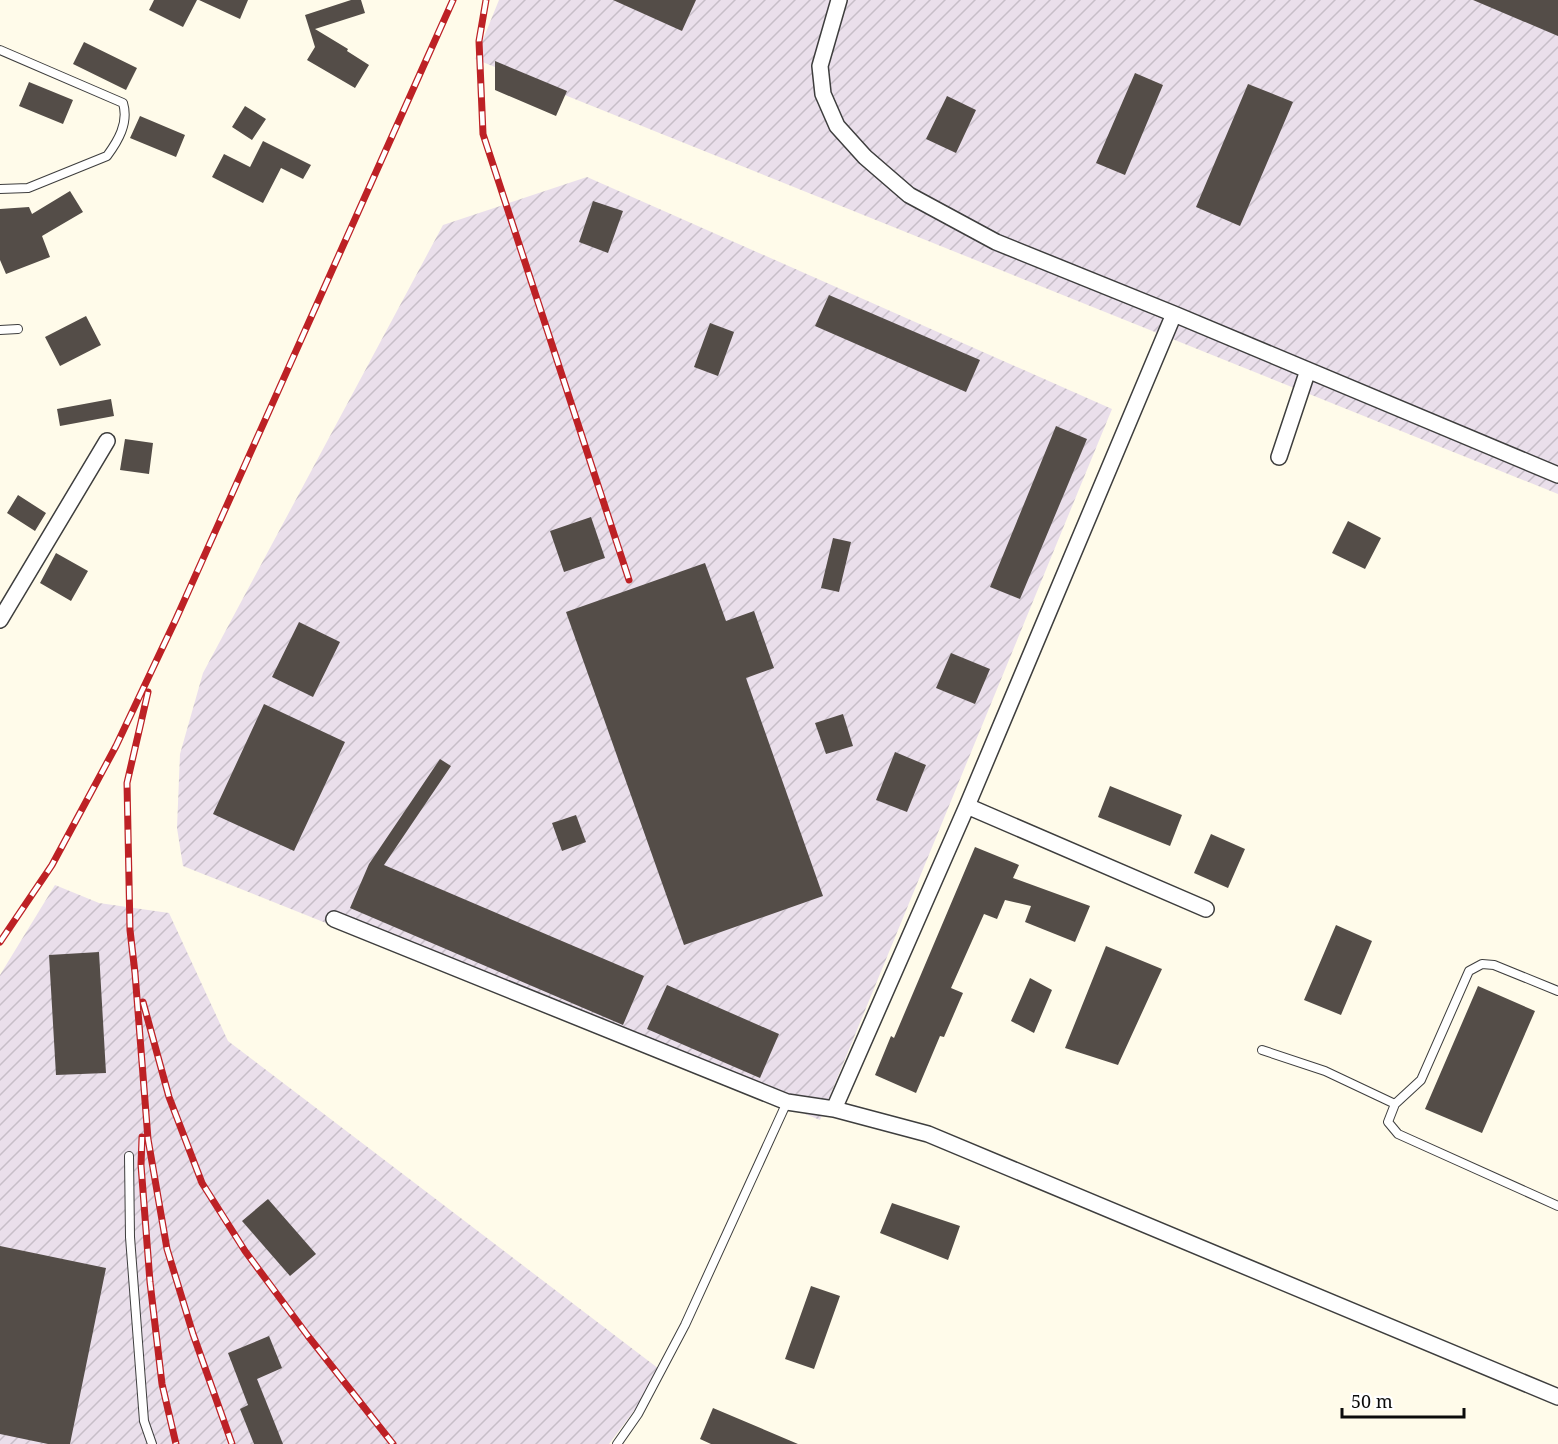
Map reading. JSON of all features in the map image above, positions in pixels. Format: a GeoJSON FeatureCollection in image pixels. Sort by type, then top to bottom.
{"type":"FeatureCollection","features":[{"type":"Feature","properties":{"kind":"street"},"geometry":{"type":"LineString","coordinates":[[839,0],[820,66],[823,94],[837,126],[865,157],[909,195],[996,242],[1558,475]]}},
{"type":"Feature","properties":{"kind":"street"},"geometry":{"type":"LineString","coordinates":[[834,1109],[967,806],[1174,314]]}},
{"type":"Feature","properties":{"kind":"street"},"geometry":{"type":"LineString","coordinates":[[1279,457],[1308,370]]}},
{"type":"Feature","properties":{"kind":"street"},"geometry":{"type":"LineString","coordinates":[[0,620],[107,441]]}},
{"type":"Feature","properties":{"kind":"street"},"geometry":{"type":"LineString","coordinates":[[967,806],[1206,909]]}},
{"type":"Feature","properties":{"kind":"street"},"geometry":{"type":"LineString","coordinates":[[334,919],[787,1102],[834,1109],[928,1134],[1558,1397]]}},
{"type":"Feature","properties":{"kind":"lane"},"geometry":{"type":"LineString","coordinates":[[0,50],[123,103],[125,111],[125,122],[114,147],[107,156],[28,188],[0,189]]}},
{"type":"Feature","properties":{"kind":"lane"},"geometry":{"type":"LineString","coordinates":[[0,330],[18,329]]}},
{"type":"Feature","properties":{"kind":"lane"},"geometry":{"type":"LineString","coordinates":[[1558,991],[1494,964],[1482,964],[1469,971],[1421,1080],[1395,1104],[1388,1122],[1398,1134],[1558,1206]]}},
{"type":"Feature","properties":{"kind":"lane"},"geometry":{"type":"LineString","coordinates":[[1262,1050],[1325,1071],[1395,1104]]}},
{"type":"Feature","properties":{"kind":"lane"},"geometry":{"type":"LineString","coordinates":[[617,1444],[638,1414],[685,1325],[787,1102]]}},
{"type":"Feature","properties":{"kind":"lane"},"geometry":{"type":"LineString","coordinates":[[129,1156],[130,1237],[140,1375],[144,1420],[152,1444]]}},
{"type":"Feature","properties":{"kind":"shaded area"},"geometry":{"type":"Polygon","coordinates":[[[499,0],[1558,0],[1558,494],[475,59],[499,0]]]}},
{"type":"Feature","properties":{"kind":"shaded area"},"geometry":{"type":"Polygon","coordinates":[[[587,177],[1112,409],[820,1120],[183,866],[177,828],[180,754],[203,673],[443,225],[587,177]]]}},
{"type":"Feature","properties":{"kind":"shaded area"},"geometry":{"type":"Polygon","coordinates":[[[55,885],[99,903],[169,913],[228,1041],[663,1372],[609,1444],[0,1444],[0,975],[55,885]]]}},
{"type":"Feature","properties":{"kind":"building"},"geometry":{"type":"Polygon","coordinates":[[[154,0],[197,0],[183,27],[149,10],[154,0]]]}},
{"type":"Feature","properties":{"kind":"building"},"geometry":{"type":"Polygon","coordinates":[[[199,0],[248,0],[240,19],[199,0]]]}},
{"type":"Feature","properties":{"kind":"building"},"geometry":{"type":"Polygon","coordinates":[[[351,0],[361,0],[365,13],[315,29],[369,65],[355,88],[307,60],[315,47],[305,15],[351,0]]]}},
{"type":"Feature","properties":{"kind":"building"},"geometry":{"type":"Polygon","coordinates":[[[613,0],[696,0],[682,31],[613,0]]]}},
{"type":"Feature","properties":{"kind":"building"},"geometry":{"type":"Polygon","coordinates":[[[1473,0],[1558,0],[1558,36],[1473,0]]]}},
{"type":"Feature","properties":{"kind":"building"},"geometry":{"type":"Polygon","coordinates":[[[84,42],[137,68],[126,90],[73,64],[84,42]]]}},
{"type":"Feature","properties":{"kind":"building"},"geometry":{"type":"Polygon","coordinates":[[[495,61],[567,91],[556,116],[495,90],[495,61]]]}},
{"type":"Feature","properties":{"kind":"building"},"geometry":{"type":"Polygon","coordinates":[[[1135,73],[1163,85],[1125,175],[1096,163],[1135,73]]]}},
{"type":"Feature","properties":{"kind":"building"},"geometry":{"type":"Polygon","coordinates":[[[29,82],[73,100],[63,124],[19,106],[29,82]]]}},
{"type":"Feature","properties":{"kind":"building"},"geometry":{"type":"Polygon","coordinates":[[[1248,84],[1293,102],[1240,226],[1196,207],[1248,84]]]}},
{"type":"Feature","properties":{"kind":"building"},"geometry":{"type":"Polygon","coordinates":[[[947,96],[976,110],[956,153],[926,139],[947,96]]]}},
{"type":"Feature","properties":{"kind":"building"},"geometry":{"type":"Polygon","coordinates":[[[245,106],[266,119],[252,140],[232,127],[245,106]]]}},
{"type":"Feature","properties":{"kind":"building"},"geometry":{"type":"Polygon","coordinates":[[[140,116],[185,135],[176,157],[130,138],[140,116]]]}},
{"type":"Feature","properties":{"kind":"building"},"geometry":{"type":"Polygon","coordinates":[[[263,141],[311,165],[303,179],[281,168],[263,203],[212,177],[224,154],[250,167],[263,141]]]}},
{"type":"Feature","properties":{"kind":"building"},"geometry":{"type":"Polygon","coordinates":[[[70,191],[83,212],[42,236],[50,257],[6,274],[0,260],[0,209],[29,207],[32,214],[70,191]]]}},
{"type":"Feature","properties":{"kind":"building"},"geometry":{"type":"Polygon","coordinates":[[[593,201],[623,211],[608,253],[579,242],[593,201]]]}},
{"type":"Feature","properties":{"kind":"building"},"geometry":{"type":"Polygon","coordinates":[[[829,295],[980,360],[966,392],[815,326],[829,295]]]}},
{"type":"Feature","properties":{"kind":"building"},"geometry":{"type":"Polygon","coordinates":[[[86,316],[101,345],[60,366],[45,337],[86,316]]]}},
{"type":"Feature","properties":{"kind":"building"},"geometry":{"type":"Polygon","coordinates":[[[710,323],[734,332],[718,376],[694,367],[710,323]]]}},
{"type":"Feature","properties":{"kind":"building"},"geometry":{"type":"Polygon","coordinates":[[[111,399],[114,416],[60,426],[57,409],[111,399]]]}},
{"type":"Feature","properties":{"kind":"building"},"geometry":{"type":"Polygon","coordinates":[[[1056,426],[1087,439],[1020,599],[990,587],[1056,426]]]}},
{"type":"Feature","properties":{"kind":"building"},"geometry":{"type":"Polygon","coordinates":[[[125,439],[153,443],[149,474],[120,470],[125,439]]]}},
{"type":"Feature","properties":{"kind":"building"},"geometry":{"type":"Polygon","coordinates":[[[18,495],[46,513],[35,531],[7,513],[18,495]]]}},
{"type":"Feature","properties":{"kind":"building"},"geometry":{"type":"Polygon","coordinates":[[[591,517],[605,558],[564,572],[550,531],[591,517]]]}},
{"type":"Feature","properties":{"kind":"building"},"geometry":{"type":"Polygon","coordinates":[[[1348,521],[1381,538],[1365,569],[1332,553],[1348,521]]]}},
{"type":"Feature","properties":{"kind":"building"},"geometry":{"type":"Polygon","coordinates":[[[833,538],[851,542],[839,592],[821,588],[833,538]]]}},
{"type":"Feature","properties":{"kind":"building"},"geometry":{"type":"Polygon","coordinates":[[[56,553],[88,571],[71,601],[40,583],[56,553]]]}},
{"type":"Feature","properties":{"kind":"building"},"geometry":{"type":"Polygon","coordinates":[[[705,563],[726,621],[754,611],[774,668],[746,678],[823,896],[684,945],[566,612],[705,563]]]}},
{"type":"Feature","properties":{"kind":"building"},"geometry":{"type":"Polygon","coordinates":[[[299,622],[340,642],[313,697],[272,677],[299,622]]]}},
{"type":"Feature","properties":{"kind":"building"},"geometry":{"type":"Polygon","coordinates":[[[951,653],[990,669],[975,704],[936,688],[951,653]]]}},
{"type":"Feature","properties":{"kind":"building"},"geometry":{"type":"Polygon","coordinates":[[[264,704],[345,742],[294,851],[213,814],[264,704]]]}},
{"type":"Feature","properties":{"kind":"building"},"geometry":{"type":"Polygon","coordinates":[[[843,714],[853,746],[826,754],[815,723],[843,714]]]}},
{"type":"Feature","properties":{"kind":"building"},"geometry":{"type":"Polygon","coordinates":[[[895,752],[926,765],[907,812],[876,800],[895,752]]]}},
{"type":"Feature","properties":{"kind":"building"},"geometry":{"type":"Polygon","coordinates":[[[440,759],[451,766],[384,865],[644,976],[623,1025],[350,908],[369,864],[440,759]]]}},
{"type":"Feature","properties":{"kind":"building"},"geometry":{"type":"Polygon","coordinates":[[[1110,786],[1182,815],[1170,846],[1098,817],[1110,786]]]}},
{"type":"Feature","properties":{"kind":"building"},"geometry":{"type":"Polygon","coordinates":[[[576,815],[586,842],[562,851],[552,823],[576,815]]]}},
{"type":"Feature","properties":{"kind":"building"},"geometry":{"type":"Polygon","coordinates":[[[1211,834],[1245,849],[1228,888],[1194,873],[1211,834]]]}},
{"type":"Feature","properties":{"kind":"building"},"geometry":{"type":"Polygon","coordinates":[[[975,847],[1019,865],[1013,878],[1090,906],[1075,942],[1025,922],[1031,906],[1005,900],[997,919],[984,914],[951,988],[963,993],[944,1037],[940,1036],[916,1093],[875,1075],[891,1036],[894,1038],[975,847]]]}},
{"type":"Feature","properties":{"kind":"building"},"geometry":{"type":"Polygon","coordinates":[[[1336,925],[1372,941],[1341,1015],[1304,1000],[1336,925]]]}},
{"type":"Feature","properties":{"kind":"building"},"geometry":{"type":"Polygon","coordinates":[[[1106,946],[1162,969],[1118,1065],[1065,1048],[1106,946]]]}},
{"type":"Feature","properties":{"kind":"building"},"geometry":{"type":"Polygon","coordinates":[[[99,952],[106,1073],[56,1075],[49,955],[99,952]]]}},
{"type":"Feature","properties":{"kind":"building"},"geometry":{"type":"Polygon","coordinates":[[[1030,978],[1052,990],[1034,1033],[1011,1021],[1030,978]]]}},
{"type":"Feature","properties":{"kind":"building"},"geometry":{"type":"Polygon","coordinates":[[[667,985],[779,1034],[760,1078],[647,1029],[667,985]]]}},
{"type":"Feature","properties":{"kind":"building"},"geometry":{"type":"Polygon","coordinates":[[[1478,986],[1535,1011],[1482,1133],[1425,1109],[1478,986]]]}},
{"type":"Feature","properties":{"kind":"building"},"geometry":{"type":"Polygon","coordinates":[[[268,1199],[316,1254],[290,1276],[242,1221],[268,1199]]]}},
{"type":"Feature","properties":{"kind":"building"},"geometry":{"type":"Polygon","coordinates":[[[892,1203],[960,1226],[948,1260],[880,1233],[892,1203]]]}},
{"type":"Feature","properties":{"kind":"building"},"geometry":{"type":"Polygon","coordinates":[[[0,1246],[106,1268],[70,1444],[48,1444],[0,1434],[0,1246]]]}},
{"type":"Feature","properties":{"kind":"building"},"geometry":{"type":"Polygon","coordinates":[[[811,1286],[840,1296],[814,1369],[785,1359],[811,1286]]]}},
{"type":"Feature","properties":{"kind":"building"},"geometry":{"type":"Polygon","coordinates":[[[269,1336],[282,1368],[257,1379],[283,1444],[254,1444],[240,1409],[248,1405],[228,1353],[269,1336]]]}},
{"type":"Feature","properties":{"kind":"building"},"geometry":{"type":"Polygon","coordinates":[[[713,1408],[798,1444],[711,1444],[700,1439],[713,1408]]]}},
{"type":"Feature","properties":{"kind":"railway"},"geometry":{"type":"LineString","coordinates":[[0,942],[52,865],[116,746],[176,619],[453,0]]}},
{"type":"Feature","properties":{"kind":"railway"},"geometry":{"type":"LineString","coordinates":[[486,0],[479,41],[483,134],[629,580]]}},
{"type":"Feature","properties":{"kind":"railway"},"geometry":{"type":"LineString","coordinates":[[148,692],[127,783],[130,930],[148,1139],[167,1249],[193,1334],[232,1444]]}},
{"type":"Feature","properties":{"kind":"railway"},"geometry":{"type":"LineString","coordinates":[[143,1002],[169,1097],[202,1183],[245,1251],[393,1444]]}},
{"type":"Feature","properties":{"kind":"railway"},"geometry":{"type":"LineString","coordinates":[[142,1137],[141,1165],[150,1282],[162,1384],[176,1444]]}}]}
